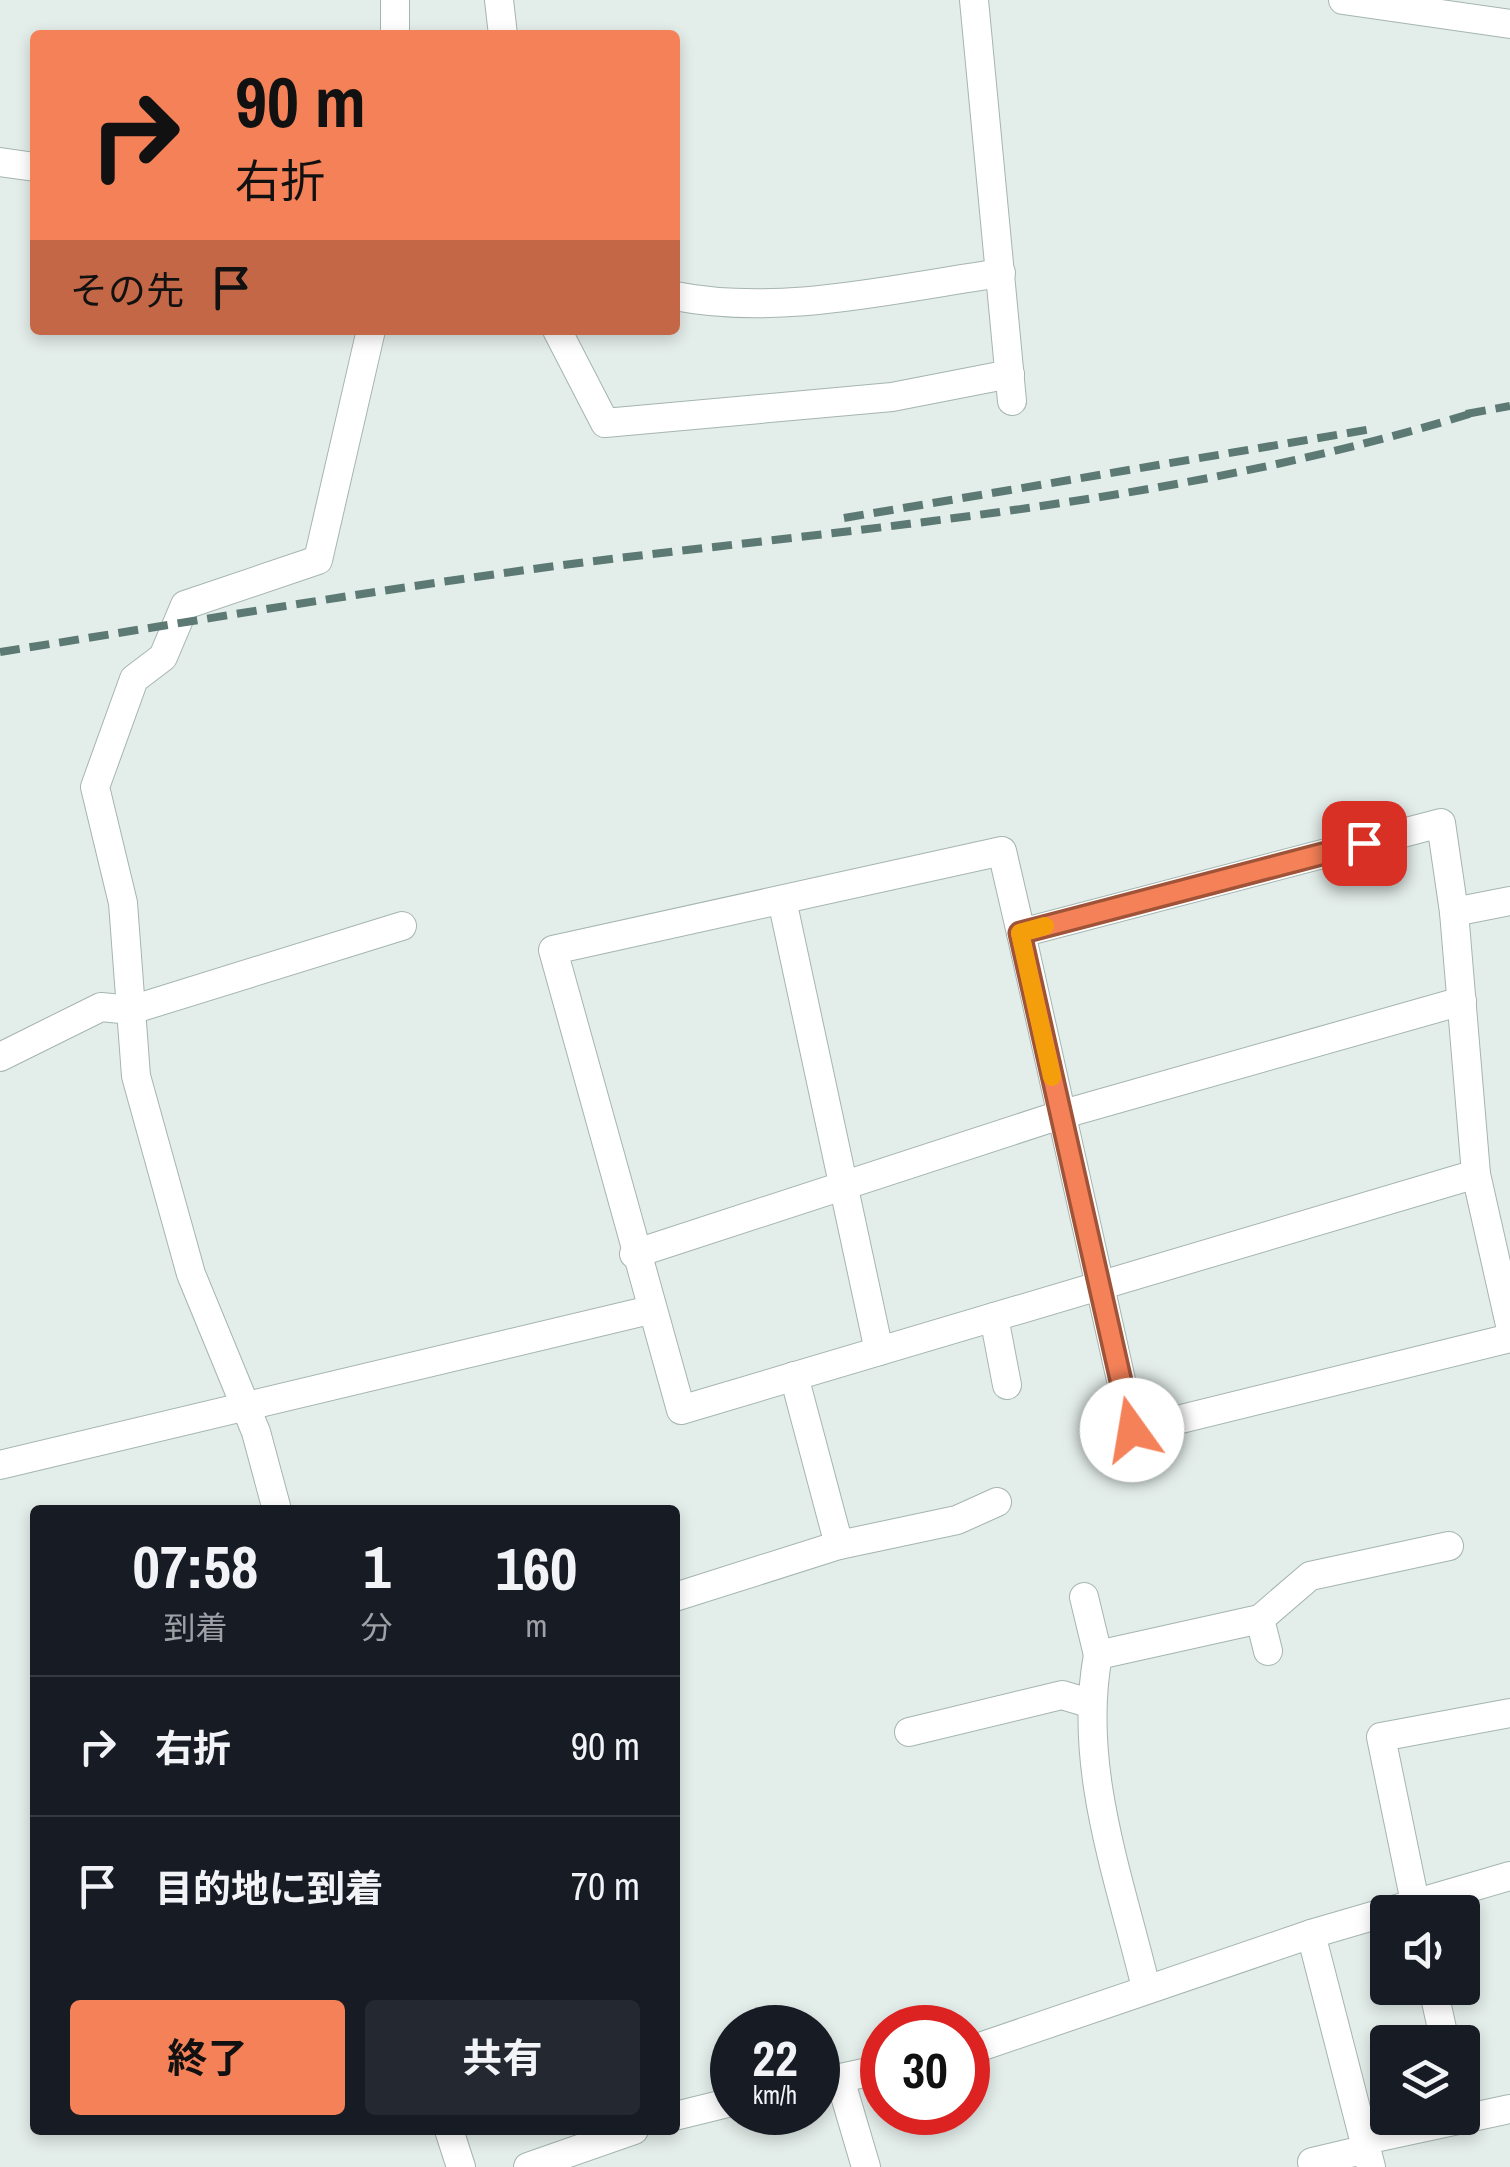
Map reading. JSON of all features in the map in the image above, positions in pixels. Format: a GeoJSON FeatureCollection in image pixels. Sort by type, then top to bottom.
{"type":"FeatureCollection","features":[{"type":"Feature","properties":{"kind":"street"},"geometry":{"type":"LineString","coordinates":[[394,30],[395,0]]}},
{"type":"Feature","properties":{"kind":"street"},"geometry":{"type":"LineString","coordinates":[[499,0],[502,30]]}},
{"type":"Feature","properties":{"kind":"street"},"geometry":{"type":"LineString","coordinates":[[560,335],[605,423],[1011,388],[974,0]]}},
{"type":"Feature","properties":{"kind":"street"},"geometry":{"type":"LineString","coordinates":[[1344,0],[1510,24]]}},
{"type":"Feature","properties":{"kind":"street"},"geometry":{"type":"LineString","coordinates":[[0,162],[30,166]]}},
{"type":"Feature","properties":{"kind":"street"},"geometry":{"type":"LineString","coordinates":[[680,297],[707,302],[799,302],[1001,273]]}},
{"type":"Feature","properties":{"kind":"street"},"geometry":{"type":"LineString","coordinates":[[275,1505],[256,1432],[190,1274],[136,1076],[123,903],[95,787],[134,679],[163,657],[185,605],[318,560],[369,335]]}},
{"type":"Feature","properties":{"kind":"street"},"geometry":{"type":"LineString","coordinates":[[1020,933],[1441,823],[1454,912],[1476,1174],[1510,1325]]}},
{"type":"Feature","properties":{"kind":"street"},"geometry":{"type":"LineString","coordinates":[[1132,1430],[1098,1286],[1002,850],[553,950],[634,1254],[681,1410],[794,1376],[994,1317],[1098,1286],[1476,1174]]}},
{"type":"Feature","properties":{"kind":"street"},"geometry":{"type":"LineString","coordinates":[[782,900],[879,1351]]}},
{"type":"Feature","properties":{"kind":"street"},"geometry":{"type":"LineString","coordinates":[[1454,912],[1510,901]]}},
{"type":"Feature","properties":{"kind":"street"},"geometry":{"type":"LineString","coordinates":[[0,1057],[101,1006],[131,1010],[402,926]]}},
{"type":"Feature","properties":{"kind":"street"},"geometry":{"type":"LineString","coordinates":[[634,1254],[1060,1114],[1462,1001]]}},
{"type":"Feature","properties":{"kind":"street"},"geometry":{"type":"LineString","coordinates":[[0,1465],[650,1310]]}},
{"type":"Feature","properties":{"kind":"street"},"geometry":{"type":"LineString","coordinates":[[994,1317],[1007,1385]]}},
{"type":"Feature","properties":{"kind":"street"},"geometry":{"type":"LineString","coordinates":[[1100,1439],[1510,1338]]}},
{"type":"Feature","properties":{"kind":"street"},"geometry":{"type":"LineString","coordinates":[[794,1376],[839,1546]]}},
{"type":"Feature","properties":{"kind":"street"},"geometry":{"type":"LineString","coordinates":[[680,1595],[839,1546],[957,1520],[998,1502]]}},
{"type":"Feature","properties":{"kind":"street"},"geometry":{"type":"LineString","coordinates":[[1098,1654],[1260,1619],[1310,1576],[1450,1546]]}},
{"type":"Feature","properties":{"kind":"street"},"geometry":{"type":"LineString","coordinates":[[1084,1598],[1098,1654],[1089,1703],[1091,1759],[1146,1988]]}},
{"type":"Feature","properties":{"kind":"street"},"geometry":{"type":"LineString","coordinates":[[1260,1619],[1268,1651]]}},
{"type":"Feature","properties":{"kind":"street"},"geometry":{"type":"LineString","coordinates":[[909,1732],[1062,1695],[1089,1703]]}},
{"type":"Feature","properties":{"kind":"street"},"geometry":{"type":"LineString","coordinates":[[1414,1895],[1382,1737],[1510,1712]]}},
{"type":"Feature","properties":{"kind":"street"},"geometry":{"type":"LineString","coordinates":[[1452,1895],[1510,1876]]}},
{"type":"Feature","properties":{"kind":"street"},"geometry":{"type":"LineString","coordinates":[[990,2043],[1146,1988],[1370,1919]]}},
{"type":"Feature","properties":{"kind":"street"},"geometry":{"type":"LineString","coordinates":[[1311,1934],[1368,2152]]}},
{"type":"Feature","properties":{"kind":"street"},"geometry":{"type":"LineString","coordinates":[[680,2115],[710,2107]]}},
{"type":"Feature","properties":{"kind":"street"},"geometry":{"type":"LineString","coordinates":[[840,2107],[866,2167]]}},
{"type":"Feature","properties":{"kind":"street"},"geometry":{"type":"LineString","coordinates":[[1480,2114],[1510,2108]]}},
{"type":"Feature","properties":{"kind":"street"},"geometry":{"type":"LineString","coordinates":[[451,2135],[461,2167]]}},
{"type":"Feature","properties":{"kind":"street"},"geometry":{"type":"LineString","coordinates":[[528,2167],[620,2135]]}},
{"type":"Feature","properties":{"kind":"street"},"geometry":{"type":"LineString","coordinates":[[1312,2162],[1368,2152],[1414,2135]]}},
{"type":"Feature","properties":{"kind":"railway"},"geometry":{"type":"LineString","coordinates":[[1466,414],[1510,406]]}},
{"type":"Feature","properties":{"kind":"railway"},"geometry":{"type":"LineString","coordinates":[[0,652],[458,580],[1049,505],[1266,466],[1479,411]]}},
{"type":"Feature","properties":{"kind":"railway"},"geometry":{"type":"LineString","coordinates":[[844,518],[1372,429]]}},
{"type":"Feature","properties":{"kind":"slow traffic"},"geometry":{"type":"LineString","coordinates":[[1045,926],[1020,933],[1052,1077]]}},
{"type":"Feature","properties":{"kind":"route"},"geometry":{"type":"LineString","coordinates":[[1132,1430],[1020,933],[1364,843]]}}]}
